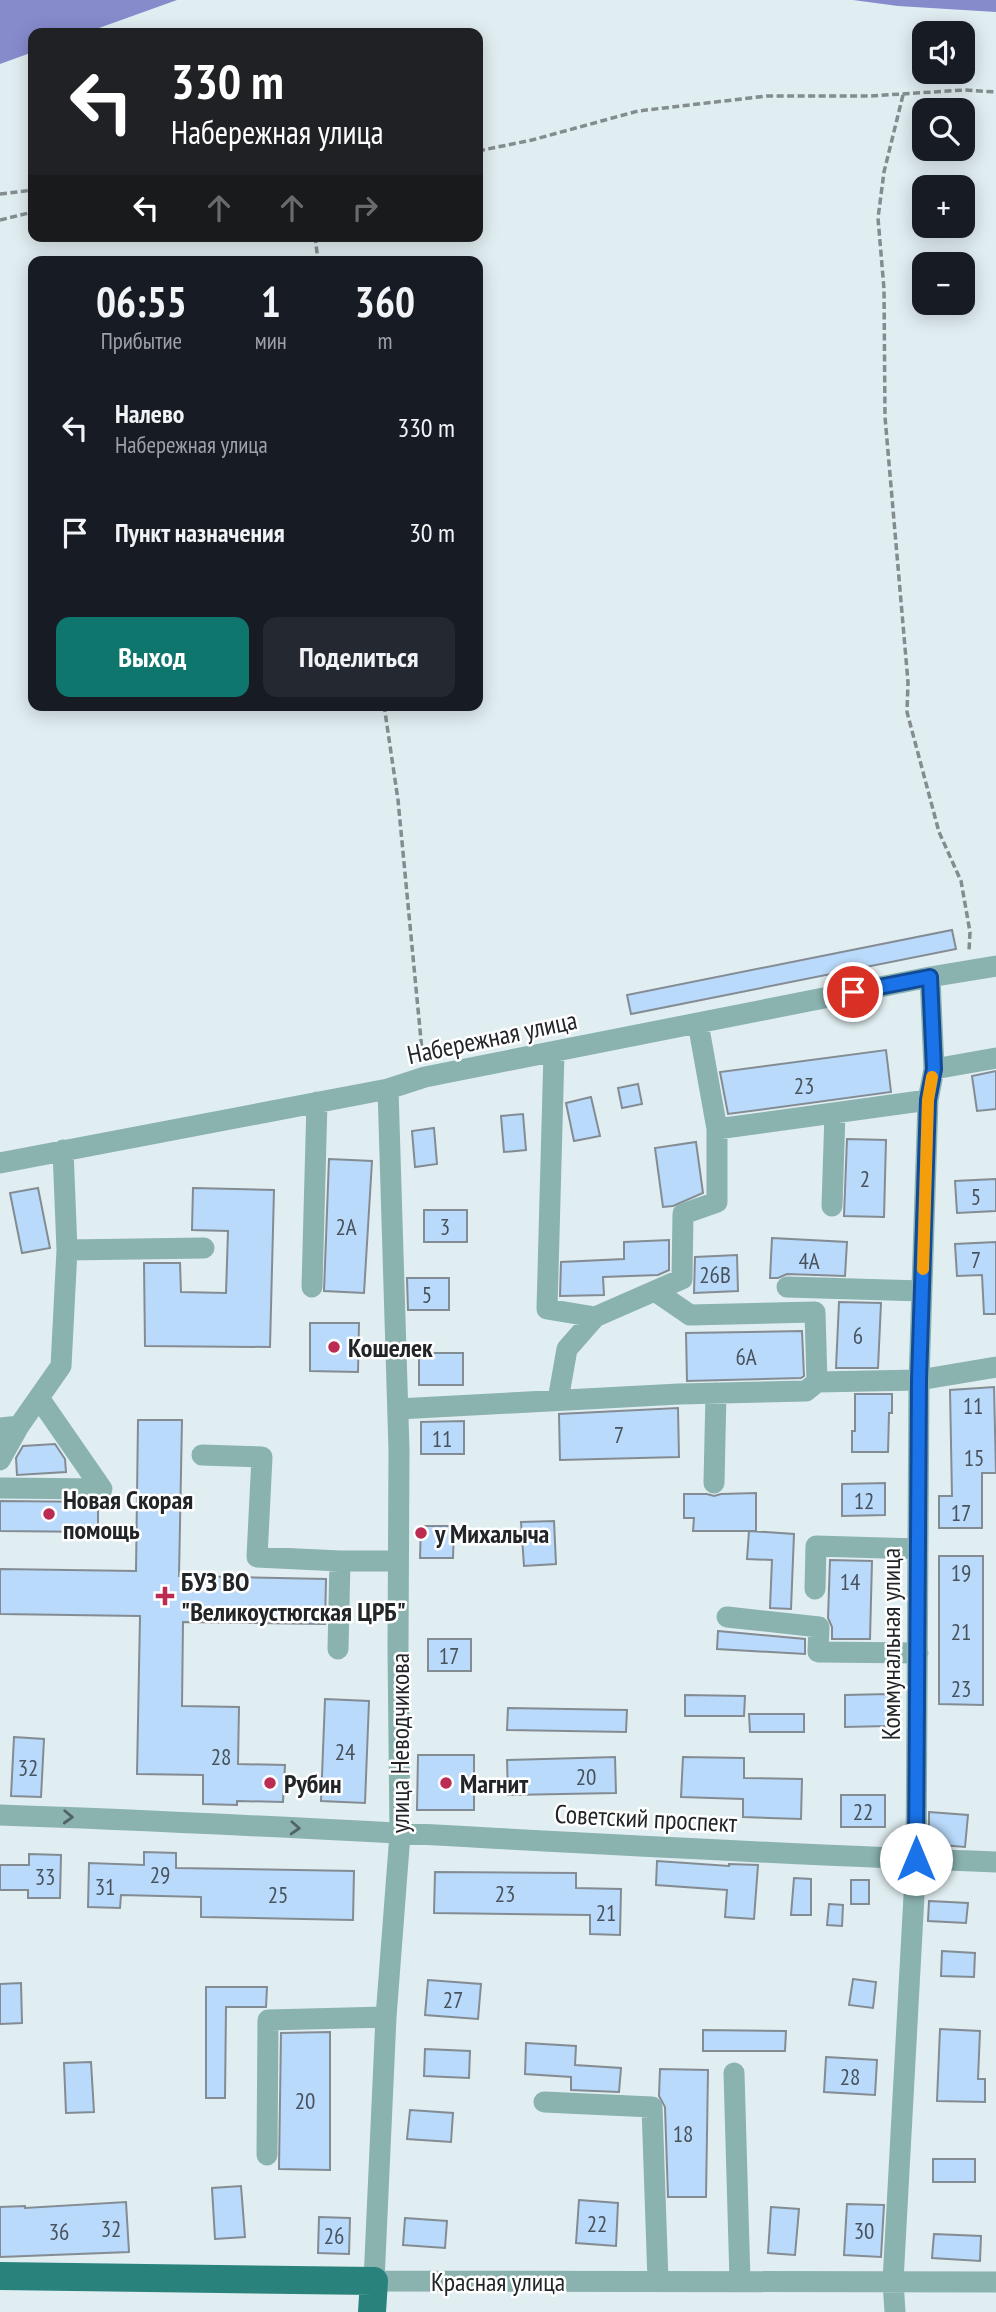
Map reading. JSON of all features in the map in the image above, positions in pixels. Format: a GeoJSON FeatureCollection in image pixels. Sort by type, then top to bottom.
{"type":"FeatureCollection","features":[{"type":"Feature","properties":{"kind":"main road","name":"Красная улица"},"geometry":{"type":"LineString","coordinates":[[0,2276],[374,2281]]}},
{"type":"Feature","properties":{"kind":"main road","name":"улица Неводчикова"},"geometry":{"type":"LineString","coordinates":[[372,2312],[374,2281]]}},
{"type":"Feature","properties":{"kind":"street","name":"Набережная улица"},"geometry":{"type":"LineString","coordinates":[[0,1163],[388,1089],[425,1077],[996,966]]}},
{"type":"Feature","properties":{"kind":"street","name":"Коммунальная улица"},"geometry":{"type":"LineString","coordinates":[[895,2312],[893,2281],[916,1859],[919,1380],[928,1100],[934,1069],[930,977]]}},
{"type":"Feature","properties":{"kind":"street"},"geometry":{"type":"LineString","coordinates":[[558,1400],[567,1349],[595,1317],[682,1279],[683,1214],[717,1202],[717,1129],[698,1023]]}},
{"type":"Feature","properties":{"kind":"street"},"geometry":{"type":"LineString","coordinates":[[554,1052],[547,1309],[595,1317]]}},
{"type":"Feature","properties":{"kind":"street"},"geometry":{"type":"LineString","coordinates":[[934,1069],[996,1058]]}},
{"type":"Feature","properties":{"kind":"street","name":"улица Неводчикова"},"geometry":{"type":"LineString","coordinates":[[374,2281],[386,2017],[400,1834],[398,1409],[388,1089]]}},
{"type":"Feature","properties":{"kind":"street"},"geometry":{"type":"LineString","coordinates":[[717,1129],[928,1100]]}},
{"type":"Feature","properties":{"kind":"street"},"geometry":{"type":"LineString","coordinates":[[312,1287],[317,1102]]}},
{"type":"Feature","properties":{"kind":"street"},"geometry":{"type":"LineString","coordinates":[[832,1206],[835,1113]]}},
{"type":"Feature","properties":{"kind":"street"},"geometry":{"type":"LineString","coordinates":[[0,1460],[10,1427],[38,1398],[61,1366],[66,1250],[63,1150]]}},
{"type":"Feature","properties":{"kind":"street"},"geometry":{"type":"LineString","coordinates":[[66,1250],[204,1248]]}},
{"type":"Feature","properties":{"kind":"street"},"geometry":{"type":"LineString","coordinates":[[787,1287],[922,1291]]}},
{"type":"Feature","properties":{"kind":"street"},"geometry":{"type":"LineString","coordinates":[[655,1291],[690,1315],[815,1312],[817,1382]]}},
{"type":"Feature","properties":{"kind":"street"},"geometry":{"type":"LineString","coordinates":[[398,1409],[806,1391],[817,1382],[919,1380],[996,1367]]}},
{"type":"Feature","properties":{"kind":"street"},"geometry":{"type":"LineString","coordinates":[[714,1483],[716,1393]]}},
{"type":"Feature","properties":{"kind":"street"},"geometry":{"type":"LineString","coordinates":[[0,1488],[102,1489],[38,1398]]}},
{"type":"Feature","properties":{"kind":"street"},"geometry":{"type":"LineString","coordinates":[[202,1455],[262,1457],[257,1557],[398,1561]]}},
{"type":"Feature","properties":{"kind":"street"},"geometry":{"type":"LineString","coordinates":[[815,1589],[816,1546],[918,1549]]}},
{"type":"Feature","properties":{"kind":"street"},"geometry":{"type":"LineString","coordinates":[[338,1649],[340,1560]]}},
{"type":"Feature","properties":{"kind":"street"},"geometry":{"type":"LineString","coordinates":[[726,1617],[819,1627],[818,1652],[918,1653]]}},
{"type":"Feature","properties":{"kind":"street","name":"Советский проспект"},"geometry":{"type":"LineString","coordinates":[[0,1815],[184,1821],[996,1862]]}},
{"type":"Feature","properties":{"kind":"street"},"geometry":{"type":"LineString","coordinates":[[267,2155],[268,2020],[386,2017]]}},
{"type":"Feature","properties":{"kind":"street"},"geometry":{"type":"LineString","coordinates":[[734,2073],[740,2281]]}},
{"type":"Feature","properties":{"kind":"street"},"geometry":{"type":"LineString","coordinates":[[544,2102],[652,2107],[658,2281]]}},
{"type":"Feature","properties":{"kind":"street","name":"Красная улица"},"geometry":{"type":"LineString","coordinates":[[374,2281],[996,2282]]}},
{"type":"Feature","properties":{"kind":"path"},"geometry":{"type":"LineString","coordinates":[[483,150],[638,111],[767,96],[903,95],[964,90],[996,92]]}},
{"type":"Feature","properties":{"kind":"path"},"geometry":{"type":"LineString","coordinates":[[903,95],[884,172],[878,218],[884,289],[885,417],[908,682],[907,712],[939,832],[961,881],[970,932],[970,969]]}},
{"type":"Feature","properties":{"kind":"path"},"geometry":{"type":"LineString","coordinates":[[0,194],[28,191]]}},
{"type":"Feature","properties":{"kind":"path"},"geometry":{"type":"LineString","coordinates":[[0,220],[28,213]]}},
{"type":"Feature","properties":{"kind":"path"},"geometry":{"type":"LineString","coordinates":[[385,711],[398,800],[425,1077]]}},
{"type":"Feature","properties":{"kind":"water"},"geometry":{"type":"Polygon","coordinates":[[[0,0],[177,0],[99,28],[28,28],[28,54],[0,64],[0,0]]]}},
{"type":"Feature","properties":{"kind":"water"},"geometry":{"type":"Polygon","coordinates":[[[853,0],[996,0],[996,12],[898,6],[853,0]]]}},
{"type":"Feature","properties":{"kind":"building"},"geometry":{"type":"Polygon","coordinates":[[[952,930],[956,949],[631,1014],[627,995],[952,930]]]}},
{"type":"Feature","properties":{"kind":"building"},"geometry":{"type":"Polygon","coordinates":[[[886,1050],[891,1092],[728,1114],[720,1072],[886,1050]]]}},
{"type":"Feature","properties":{"kind":"building"},"geometry":{"type":"Polygon","coordinates":[[[996,1071],[996,1109],[977,1111],[972,1076],[996,1071]]]}},
{"type":"Feature","properties":{"kind":"building"},"geometry":{"type":"Polygon","coordinates":[[[638,1084],[642,1104],[622,1108],[618,1088],[638,1084]]]}},
{"type":"Feature","properties":{"kind":"building"},"geometry":{"type":"Polygon","coordinates":[[[591,1097],[600,1136],[574,1141],[566,1103],[591,1097]]]}},
{"type":"Feature","properties":{"kind":"building"},"geometry":{"type":"Polygon","coordinates":[[[523,1114],[526,1150],[504,1152],[501,1116],[523,1114]]]}},
{"type":"Feature","properties":{"kind":"building"},"geometry":{"type":"Polygon","coordinates":[[[434,1128],[437,1164],[415,1167],[412,1131],[434,1128]]]}},
{"type":"Feature","properties":{"kind":"building"},"geometry":{"type":"Polygon","coordinates":[[[847,1139],[886,1140],[884,1217],[844,1216],[847,1139]]]}},
{"type":"Feature","properties":{"kind":"building"},"geometry":{"type":"Polygon","coordinates":[[[696,1142],[703,1193],[673,1206],[663,1207],[655,1148],[696,1142]]]}},
{"type":"Feature","properties":{"kind":"building"},"geometry":{"type":"Polygon","coordinates":[[[329,1159],[372,1161],[364,1293],[324,1291],[329,1159]]]}},
{"type":"Feature","properties":{"kind":"building"},"geometry":{"type":"Polygon","coordinates":[[[996,1179],[996,1211],[957,1213],[955,1181],[996,1179]]]}},
{"type":"Feature","properties":{"kind":"building"},"geometry":{"type":"Polygon","coordinates":[[[38,1188],[50,1248],[22,1253],[10,1193],[38,1188]]]}},
{"type":"Feature","properties":{"kind":"building"},"geometry":{"type":"Polygon","coordinates":[[[193,1188],[274,1190],[270,1347],[145,1346],[144,1263],[180,1263],[181,1292],[226,1293],[228,1231],[192,1230],[193,1188]]]}},
{"type":"Feature","properties":{"kind":"building"},"geometry":{"type":"Polygon","coordinates":[[[424,1210],[467,1210],[467,1242],[424,1242],[424,1210]]]}},
{"type":"Feature","properties":{"kind":"building"},"geometry":{"type":"Polygon","coordinates":[[[772,1238],[847,1242],[845,1276],[787,1274],[770,1278],[772,1238]]]}},
{"type":"Feature","properties":{"kind":"building"},"geometry":{"type":"Polygon","coordinates":[[[669,1240],[669,1270],[658,1275],[603,1277],[604,1295],[560,1296],[561,1262],[624,1259],[624,1242],[669,1240]]]}},
{"type":"Feature","properties":{"kind":"building"},"geometry":{"type":"Polygon","coordinates":[[[996,1242],[996,1314],[984,1314],[982,1275],[957,1276],[955,1244],[996,1242]]]}},
{"type":"Feature","properties":{"kind":"building"},"geometry":{"type":"Polygon","coordinates":[[[737,1255],[738,1291],[694,1293],[695,1257],[737,1255]]]}},
{"type":"Feature","properties":{"kind":"building"},"geometry":{"type":"Polygon","coordinates":[[[407,1278],[449,1278],[449,1310],[408,1310],[407,1278]]]}},
{"type":"Feature","properties":{"kind":"building"},"geometry":{"type":"Polygon","coordinates":[[[839,1302],[881,1303],[878,1368],[836,1368],[839,1302]]]}},
{"type":"Feature","properties":{"kind":"building","name":"Кошелек"},"geometry":{"type":"Polygon","coordinates":[[[310,1323],[359,1323],[358,1372],[310,1371],[310,1323]]]}},
{"type":"Feature","properties":{"kind":"building"},"geometry":{"type":"Polygon","coordinates":[[[802,1331],[804,1376],[801,1378],[687,1381],[686,1333],[802,1331]]]}},
{"type":"Feature","properties":{"kind":"building"},"geometry":{"type":"Polygon","coordinates":[[[419,1353],[463,1353],[463,1385],[419,1385],[419,1353]]]}},
{"type":"Feature","properties":{"kind":"building"},"geometry":{"type":"Polygon","coordinates":[[[994,1387],[996,1473],[982,1473],[982,1528],[939,1528],[939,1496],[952,1496],[950,1390],[994,1387]]]}},
{"type":"Feature","properties":{"kind":"building"},"geometry":{"type":"Polygon","coordinates":[[[855,1394],[892,1394],[888,1452],[852,1452],[855,1394]]]}},
{"type":"Feature","properties":{"kind":"building"},"geometry":{"type":"Polygon","coordinates":[[[678,1408],[679,1457],[560,1460],[559,1414],[678,1408]]]}},
{"type":"Feature","properties":{"kind":"building","name":"БУЗ ВО \"Великоустюгская ЦРБ\""},"geometry":{"type":"Polygon","coordinates":[[[138,1420],[182,1420],[179,1576],[326,1579],[325,1624],[183,1622],[182,1706],[239,1707],[238,1764],[285,1765],[283,1802],[237,1801],[237,1805],[203,1804],[203,1775],[137,1774],[140,1616],[0,1614],[0,1569],[136,1571],[138,1420]]]}},
{"type":"Feature","properties":{"kind":"building"},"geometry":{"type":"Polygon","coordinates":[[[464,1421],[464,1454],[421,1454],[421,1422],[464,1421]]]}},
{"type":"Feature","properties":{"kind":"building"},"geometry":{"type":"Polygon","coordinates":[[[55,1444],[65,1459],[66,1472],[17,1475],[16,1458],[23,1446],[55,1444]]]}},
{"type":"Feature","properties":{"kind":"building"},"geometry":{"type":"Polygon","coordinates":[[[885,1483],[885,1515],[842,1516],[842,1484],[885,1483]]]}},
{"type":"Feature","properties":{"kind":"building"},"geometry":{"type":"Polygon","coordinates":[[[756,1493],[756,1531],[693,1531],[694,1518],[684,1518],[684,1494],[714,1496],[756,1493]]]}},
{"type":"Feature","properties":{"kind":"building","name":"Новая Скорая помощь"},"geometry":{"type":"Polygon","coordinates":[[[0,1501],[98,1502],[98,1532],[0,1531],[0,1501]]]}},
{"type":"Feature","properties":{"kind":"building"},"geometry":{"type":"Polygon","coordinates":[[[554,1521],[556,1564],[524,1566],[521,1522],[554,1521]]]}},
{"type":"Feature","properties":{"kind":"building"},"geometry":{"type":"Polygon","coordinates":[[[421,1526],[454,1526],[453,1558],[420,1558],[421,1526]]]}},
{"type":"Feature","properties":{"kind":"building"},"geometry":{"type":"Polygon","coordinates":[[[749,1531],[794,1534],[791,1609],[770,1608],[772,1560],[747,1559],[749,1531]]]}},
{"type":"Feature","properties":{"kind":"building"},"geometry":{"type":"Polygon","coordinates":[[[939,1556],[983,1556],[983,1705],[939,1704],[939,1556]]]}},
{"type":"Feature","properties":{"kind":"building"},"geometry":{"type":"Polygon","coordinates":[[[830,1560],[872,1561],[870,1639],[832,1639],[832,1627],[828,1618],[830,1560]]]}},
{"type":"Feature","properties":{"kind":"building"},"geometry":{"type":"Polygon","coordinates":[[[718,1631],[805,1639],[805,1654],[717,1649],[718,1631]]]}},
{"type":"Feature","properties":{"kind":"building"},"geometry":{"type":"Polygon","coordinates":[[[428,1639],[471,1639],[471,1671],[428,1671],[428,1639]]]}},
{"type":"Feature","properties":{"kind":"building"},"geometry":{"type":"Polygon","coordinates":[[[888,1694],[888,1726],[845,1727],[845,1695],[888,1694]]]}},
{"type":"Feature","properties":{"kind":"building"},"geometry":{"type":"Polygon","coordinates":[[[685,1695],[745,1696],[744,1716],[685,1716],[685,1695]]]}},
{"type":"Feature","properties":{"kind":"building"},"geometry":{"type":"Polygon","coordinates":[[[325,1699],[369,1701],[365,1803],[321,1801],[325,1699]]]}},
{"type":"Feature","properties":{"kind":"building"},"geometry":{"type":"Polygon","coordinates":[[[508,1708],[627,1710],[626,1732],[507,1730],[508,1708]]]}},
{"type":"Feature","properties":{"kind":"building"},"geometry":{"type":"Polygon","coordinates":[[[749,1714],[804,1714],[804,1732],[750,1732],[749,1714]]]}},
{"type":"Feature","properties":{"kind":"building"},"geometry":{"type":"Polygon","coordinates":[[[14,1737],[44,1739],[41,1797],[11,1796],[14,1737]]]}},
{"type":"Feature","properties":{"kind":"building","name":"Магнит"},"geometry":{"type":"Polygon","coordinates":[[[418,1755],[474,1755],[474,1810],[417,1810],[418,1755]]]}},
{"type":"Feature","properties":{"kind":"building"},"geometry":{"type":"Polygon","coordinates":[[[615,1757],[616,1793],[508,1795],[507,1760],[615,1757]]]}},
{"type":"Feature","properties":{"kind":"building"},"geometry":{"type":"Polygon","coordinates":[[[683,1757],[744,1758],[744,1778],[802,1779],[801,1819],[743,1817],[743,1799],[681,1797],[683,1757]]]}},
{"type":"Feature","properties":{"kind":"building"},"geometry":{"type":"Polygon","coordinates":[[[841,1795],[885,1795],[885,1827],[841,1827],[841,1795]]]}},
{"type":"Feature","properties":{"kind":"building"},"geometry":{"type":"Polygon","coordinates":[[[929,1812],[968,1815],[965,1847],[929,1844],[929,1812]]]}},
{"type":"Feature","properties":{"kind":"building"},"geometry":{"type":"Polygon","coordinates":[[[144,1852],[176,1853],[176,1868],[354,1871],[353,1920],[201,1917],[201,1897],[121,1895],[120,1908],[88,1907],[89,1863],[144,1865],[144,1852]]]}},
{"type":"Feature","properties":{"kind":"building"},"geometry":{"type":"Polygon","coordinates":[[[29,1854],[61,1855],[60,1898],[28,1898],[28,1890],[0,1890],[0,1865],[29,1865],[29,1854]]]}},
{"type":"Feature","properties":{"kind":"building"},"geometry":{"type":"Polygon","coordinates":[[[657,1861],[729,1866],[758,1865],[754,1919],[725,1917],[727,1890],[656,1885],[657,1861]]]}},
{"type":"Feature","properties":{"kind":"building"},"geometry":{"type":"Polygon","coordinates":[[[435,1872],[576,1873],[576,1888],[621,1889],[620,1935],[590,1934],[590,1915],[434,1913],[435,1872]]]}},
{"type":"Feature","properties":{"kind":"building"},"geometry":{"type":"Polygon","coordinates":[[[794,1878],[811,1879],[811,1915],[791,1915],[794,1878]]]}},
{"type":"Feature","properties":{"kind":"building"},"geometry":{"type":"Polygon","coordinates":[[[851,1880],[869,1880],[869,1904],[851,1904],[851,1880]]]}},
{"type":"Feature","properties":{"kind":"building"},"geometry":{"type":"Polygon","coordinates":[[[929,1901],[968,1903],[966,1923],[928,1921],[929,1901]]]}},
{"type":"Feature","properties":{"kind":"building"},"geometry":{"type":"Polygon","coordinates":[[[829,1904],[843,1905],[842,1926],[827,1925],[829,1904]]]}},
{"type":"Feature","properties":{"kind":"building"},"geometry":{"type":"Polygon","coordinates":[[[942,1951],[975,1953],[974,1977],[941,1976],[942,1951]]]}},
{"type":"Feature","properties":{"kind":"building"},"geometry":{"type":"Polygon","coordinates":[[[853,1979],[876,1982],[873,2008],[849,2005],[853,1979]]]}},
{"type":"Feature","properties":{"kind":"building"},"geometry":{"type":"Polygon","coordinates":[[[428,1980],[481,1984],[478,2019],[425,2015],[428,1980]]]}},
{"type":"Feature","properties":{"kind":"building"},"geometry":{"type":"Polygon","coordinates":[[[21,1983],[22,2023],[0,2024],[0,1984],[21,1983]]]}},
{"type":"Feature","properties":{"kind":"building"},"geometry":{"type":"Polygon","coordinates":[[[206,1987],[267,1987],[266,2007],[226,2007],[225,2098],[206,2098],[206,1987]]]}},
{"type":"Feature","properties":{"kind":"building"},"geometry":{"type":"Polygon","coordinates":[[[940,2029],[980,2031],[978,2079],[985,2079],[985,2102],[937,2101],[940,2029]]]}},
{"type":"Feature","properties":{"kind":"building"},"geometry":{"type":"Polygon","coordinates":[[[703,2030],[786,2031],[785,2051],[703,2051],[703,2030]]]}},
{"type":"Feature","properties":{"kind":"building"},"geometry":{"type":"Polygon","coordinates":[[[330,2032],[330,2170],[279,2169],[281,2033],[330,2032]]]}},
{"type":"Feature","properties":{"kind":"building"},"geometry":{"type":"Polygon","coordinates":[[[526,2043],[576,2046],[575,2065],[621,2068],[619,2092],[571,2090],[571,2077],[525,2074],[526,2043]]]}},
{"type":"Feature","properties":{"kind":"building"},"geometry":{"type":"Polygon","coordinates":[[[425,2049],[470,2051],[469,2078],[424,2076],[425,2049]]]}},
{"type":"Feature","properties":{"kind":"building"},"geometry":{"type":"Polygon","coordinates":[[[826,2057],[877,2060],[875,2095],[824,2092],[826,2057]]]}},
{"type":"Feature","properties":{"kind":"building"},"geometry":{"type":"Polygon","coordinates":[[[91,2062],[94,2112],[66,2113],[64,2063],[91,2062]]]}},
{"type":"Feature","properties":{"kind":"building"},"geometry":{"type":"Polygon","coordinates":[[[660,2069],[708,2070],[706,2197],[668,2197],[665,2107],[659,2096],[660,2069]]]}},
{"type":"Feature","properties":{"kind":"building"},"geometry":{"type":"Polygon","coordinates":[[[410,2110],[453,2113],[451,2142],[407,2139],[410,2110]]]}},
{"type":"Feature","properties":{"kind":"building"},"geometry":{"type":"Polygon","coordinates":[[[933,2159],[975,2159],[975,2182],[933,2182],[933,2159]]]}},
{"type":"Feature","properties":{"kind":"building"},"geometry":{"type":"Polygon","coordinates":[[[241,2186],[245,2237],[215,2239],[212,2188],[241,2186]]]}},
{"type":"Feature","properties":{"kind":"building"},"geometry":{"type":"Polygon","coordinates":[[[579,2200],[618,2203],[616,2246],[576,2243],[579,2200]]]}},
{"type":"Feature","properties":{"kind":"building"},"geometry":{"type":"Polygon","coordinates":[[[126,2202],[129,2252],[0,2257],[0,2207],[126,2202]]]}},
{"type":"Feature","properties":{"kind":"building"},"geometry":{"type":"Polygon","coordinates":[[[847,2204],[884,2205],[881,2257],[844,2255],[847,2204]]]}},
{"type":"Feature","properties":{"kind":"building"},"geometry":{"type":"Polygon","coordinates":[[[771,2207],[799,2209],[795,2255],[768,2253],[771,2207]]]}},
{"type":"Feature","properties":{"kind":"building"},"geometry":{"type":"Polygon","coordinates":[[[319,2217],[350,2218],[349,2254],[318,2253],[319,2217]]]}},
{"type":"Feature","properties":{"kind":"building"},"geometry":{"type":"Polygon","coordinates":[[[405,2218],[447,2221],[445,2248],[403,2245],[405,2218]]]}},
{"type":"Feature","properties":{"kind":"building"},"geometry":{"type":"Polygon","coordinates":[[[934,2234],[981,2236],[980,2261],[932,2258],[934,2234]]]}},
{"type":"Feature","properties":{"kind":"slow traffic"},"geometry":{"type":"LineString","coordinates":[[923,1269],[928,1100],[932,1077]]}},
{"type":"Feature","properties":{"kind":"place","name":"Кошелек"},"geometry":{"type":"Point","coordinates":[334,1347]}},
{"type":"Feature","properties":{"kind":"place","name":"Новая Скорая помощь"},"geometry":{"type":"Point","coordinates":[49,1514]}},
{"type":"Feature","properties":{"kind":"place","name":"у Михалыча"},"geometry":{"type":"Point","coordinates":[421,1533]}},
{"type":"Feature","properties":{"kind":"place","name":"БУЗ ВО \"Великоустюгская ЦРБ\""},"geometry":{"type":"Point","coordinates":[165,1596]}},
{"type":"Feature","properties":{"kind":"place","name":"Рубин"},"geometry":{"type":"Point","coordinates":[270,1783]}},
{"type":"Feature","properties":{"kind":"place","name":"Магнит"},"geometry":{"type":"Point","coordinates":[446,1783]}},
{"type":"Feature","properties":{"kind":"route"},"geometry":{"type":"LineString","coordinates":[[853,992],[930,977],[934,1069],[928,1100],[919,1380],[916,1859]]}}]}
